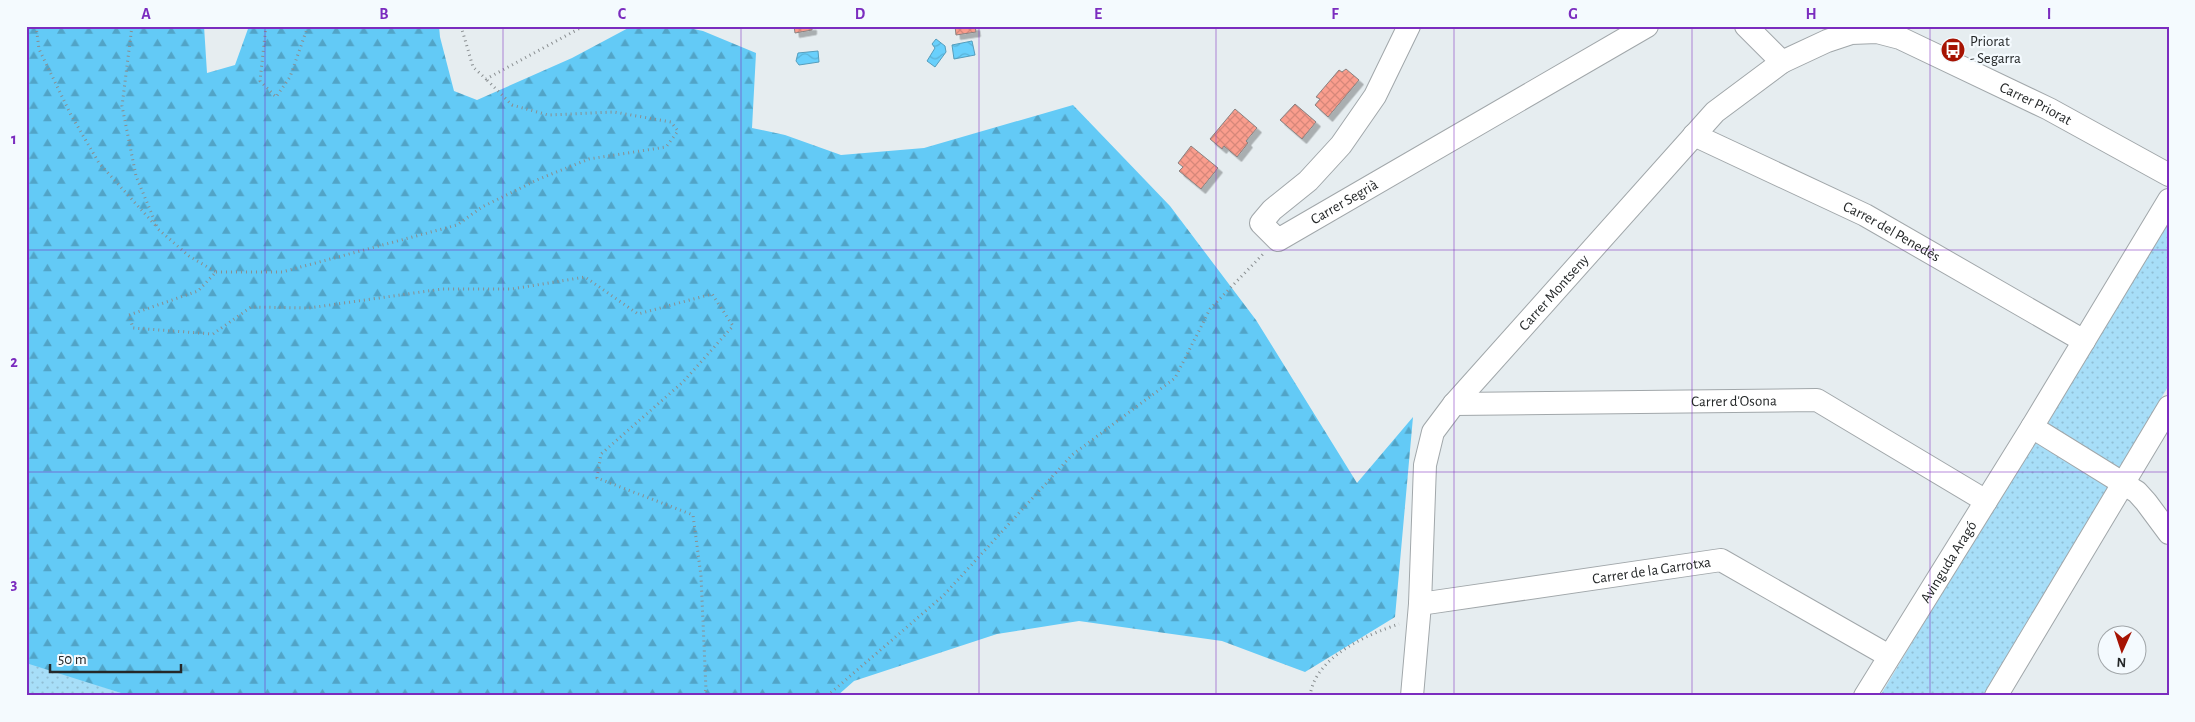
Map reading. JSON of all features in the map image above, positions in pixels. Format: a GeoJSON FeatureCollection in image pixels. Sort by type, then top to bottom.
{"type":"FeatureCollection","features":[{"type":"Feature","properties":{"kind":"street"},"geometry":{"type":"LineString","coordinates":[[1278,240],[1261,224],[1272,210],[1308,181],[1341,145],[1375,96],[1409,26]]}},
{"type":"Feature","properties":{"kind":"street","name":"Carrer Segrià"},"geometry":{"type":"LineString","coordinates":[[1278,240],[1647,26]]}},
{"type":"Feature","properties":{"kind":"street"},"geometry":{"type":"LineString","coordinates":[[1746,26],[1782,62]]}},
{"type":"Feature","properties":{"kind":"street","name":"Carrer Montseny"},"geometry":{"type":"LineString","coordinates":[[1412,696],[1419,610],[1425,465],[1433,432],[1454,404],[1715,112],[1782,62],[1827,41],[1851,33],[1902,32]]}},
{"type":"Feature","properties":{"kind":"street","name":"Carrer Priorat"},"geometry":{"type":"LineString","coordinates":[[1902,32],[2049,109],[2169,175]]}},
{"type":"Feature","properties":{"kind":"street","name":"Carrer del Penedès"},"geometry":{"type":"LineString","coordinates":[[1694,135],[1865,215],[2084,341]]}},
{"type":"Feature","properties":{"kind":"street","name":"Avinguda Aragó"},"geometry":{"type":"LineString","coordinates":[[1865,696],[2032,428],[2169,200]]}},
{"type":"Feature","properties":{"kind":"street","name":"Carrer d'Osona"},"geometry":{"type":"LineString","coordinates":[[1454,404],[1817,400],[1986,501]]}},
{"type":"Feature","properties":{"kind":"street"},"geometry":{"type":"LineString","coordinates":[[1996,696],[2169,407]]}},
{"type":"Feature","properties":{"kind":"street"},"geometry":{"type":"LineString","coordinates":[[2032,428],[2124,483],[2146,502],[2169,534]]}},
{"type":"Feature","properties":{"kind":"street","name":"Carrer de la Garrotxa"},"geometry":{"type":"LineString","coordinates":[[1419,610],[1722,560],[1889,656]]}},
{"type":"Feature","properties":{"kind":"path"},"geometry":{"type":"LineString","coordinates":[[36,26],[39,49],[71,115],[99,163],[158,229],[190,256],[216,272],[282,272],[457,226],[482,207],[539,179],[589,159],[666,147],[678,131],[671,122],[614,112],[548,115],[512,105],[473,67],[461,26]]}},
{"type":"Feature","properties":{"kind":"path"},"geometry":{"type":"LineString","coordinates":[[132,26],[122,106],[136,176],[158,229]]}},
{"type":"Feature","properties":{"kind":"path"},"geometry":{"type":"LineString","coordinates":[[266,26],[260,81],[276,97],[290,77],[308,26]]}},
{"type":"Feature","properties":{"kind":"path"},"geometry":{"type":"LineString","coordinates":[[486,79],[584,26]]}},
{"type":"Feature","properties":{"kind":"path"},"geometry":{"type":"LineString","coordinates":[[827,696],[943,596],[1072,455],[1175,378],[1210,309],[1278,240]]}},
{"type":"Feature","properties":{"kind":"path"},"geometry":{"type":"LineString","coordinates":[[216,272],[198,291],[129,315],[133,328],[213,334],[251,307],[309,308],[442,289],[512,289],[585,278],[638,314],[712,294],[733,326],[683,382],[601,454],[597,478],[693,515],[700,576],[706,690],[703,696]]}},
{"type":"Feature","properties":{"kind":"path"},"geometry":{"type":"LineString","coordinates":[[1310,696],[1311,685],[1316,674],[1337,656],[1379,630],[1419,610]]}},
{"type":"Feature","properties":{"kind":"shaded area"},"geometry":{"type":"Polygon","coordinates":[[[2169,215],[2169,385],[1984,696],[1880,696],[2169,215]]]}},
{"type":"Feature","properties":{"kind":"shaded area"},"geometry":{"type":"Polygon","coordinates":[[[26,661],[124,694],[124,696],[26,696],[26,661]]]}},
{"type":"Feature","properties":{"kind":"green space"},"geometry":{"type":"Polygon","coordinates":[[[26,26],[204,26],[207,73],[235,65],[249,26],[439,26],[454,91],[477,100],[572,58],[632,26],[679,26],[703,31],[756,53],[752,128],[785,135],[841,155],[924,148],[1073,105],[1170,206],[1256,320],[1357,483],[1413,417],[1395,617],[1305,672],[1222,641],[1079,621],[997,634],[854,681],[837,696],[124,696],[124,694],[26,663],[26,26]]]}},
{"type":"Feature","properties":{"kind":"water"},"geometry":{"type":"Polygon","coordinates":[[[936,39],[945,46],[946,52],[935,67],[927,61],[935,48],[932,44],[936,39]]]}},
{"type":"Feature","properties":{"kind":"water"},"geometry":{"type":"Polygon","coordinates":[[[972,41],[975,55],[954,59],[952,45],[972,41]]]}},
{"type":"Feature","properties":{"kind":"water"},"geometry":{"type":"Polygon","coordinates":[[[818,51],[819,62],[799,65],[796,61],[798,53],[818,51]]]}},
{"type":"Feature","properties":{"kind":"building"},"geometry":{"type":"Polygon","coordinates":[[[794,26],[812,26],[812,30],[795,33],[794,26]]]}},
{"type":"Feature","properties":{"kind":"building"},"geometry":{"type":"Polygon","coordinates":[[[955,26],[975,26],[976,32],[956,35],[955,26]]]}},
{"type":"Feature","properties":{"kind":"building"},"geometry":{"type":"Polygon","coordinates":[[[1346,69],[1359,80],[1328,117],[1315,105],[1320,99],[1316,97],[1339,70],[1342,72],[1346,69]]]}},
{"type":"Feature","properties":{"kind":"building"},"geometry":{"type":"Polygon","coordinates":[[[1295,104],[1316,122],[1302,139],[1280,120],[1295,104]]]}},
{"type":"Feature","properties":{"kind":"building"},"geometry":{"type":"Polygon","coordinates":[[[1235,109],[1257,128],[1246,141],[1248,143],[1237,157],[1224,146],[1222,149],[1210,139],[1235,109]]]}},
{"type":"Feature","properties":{"kind":"building"},"geometry":{"type":"Polygon","coordinates":[[[1191,146],[1218,168],[1201,189],[1179,171],[1183,167],[1178,163],[1191,146]]]}},
{"type":"Feature","properties":{"kind":"place","name":"Priorat - Segarra"},"geometry":{"type":"Point","coordinates":[1953,50]}}]}
